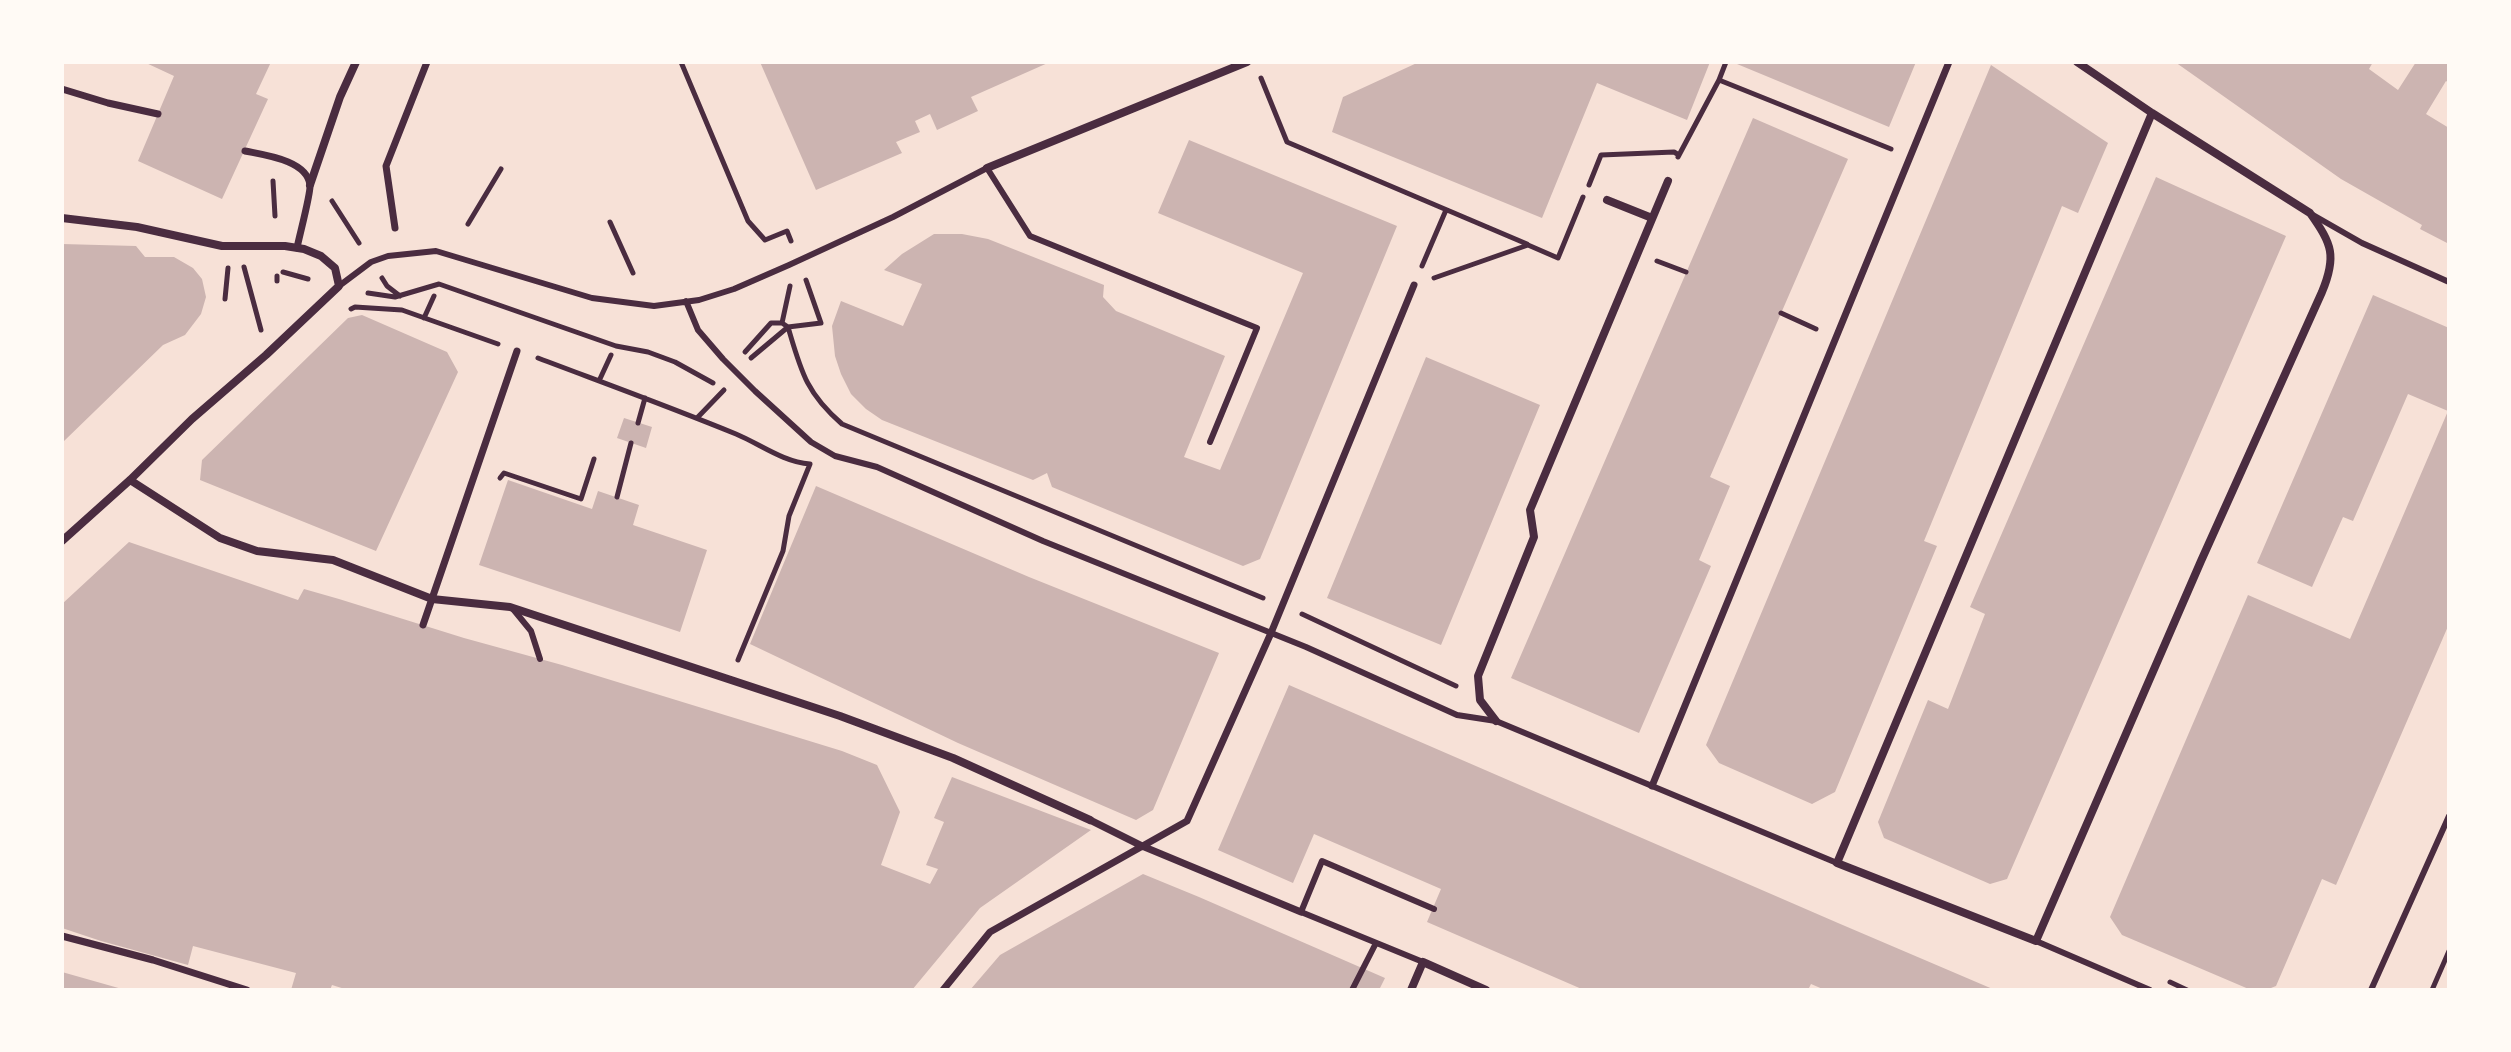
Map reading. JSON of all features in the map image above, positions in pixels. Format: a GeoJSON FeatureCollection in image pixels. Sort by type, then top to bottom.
{"type":"FeatureCollection","features":[{"type":"Feature","properties":{"kind":"street"},"geometry":{"type":"LineString","coordinates":[[300,249],[310,185],[340,97],[356,62]]}},
{"type":"Feature","properties":{"kind":"street"},"geometry":{"type":"LineString","coordinates":[[395,228],[386,166],[427,62]]}},
{"type":"Feature","properties":{"kind":"street"},"geometry":{"type":"LineString","coordinates":[[987,168],[1247,62]]}},
{"type":"Feature","properties":{"kind":"street"},"geometry":{"type":"LineString","coordinates":[[1652,786],[1949,62]]}},
{"type":"Feature","properties":{"kind":"street"},"geometry":{"type":"LineString","coordinates":[[2077,62],[2310,213],[2325,233],[2332,252],[2330,272],[2036,941],[1837,863],[2152,113]]}},
{"type":"Feature","properties":{"kind":"street"},"geometry":{"type":"LineString","coordinates":[[62,89],[158,114]]}},
{"type":"Feature","properties":{"kind":"street"},"geometry":{"type":"LineString","coordinates":[[245,151],[277,158],[302,169],[310,185]]}},
{"type":"Feature","properties":{"kind":"street"},"geometry":{"type":"LineString","coordinates":[[1496,721],[1480,700],[1478,676],[1534,537],[1530,510],[1668,181]]}},
{"type":"Feature","properties":{"kind":"street"},"geometry":{"type":"LineString","coordinates":[[1607,200],[1652,218]]}},
{"type":"Feature","properties":{"kind":"street"},"geometry":{"type":"LineString","coordinates":[[62,218],[137,227],[222,246],[300,249],[328,260],[335,268],[339,286],[62,541]]}},
{"type":"Feature","properties":{"kind":"street"},"geometry":{"type":"LineString","coordinates":[[943,990],[990,932],[1187,821],[1271,633],[1414,285]]}},
{"type":"Feature","properties":{"kind":"street"},"geometry":{"type":"LineString","coordinates":[[423,625],[517,351]]}},
{"type":"Feature","properties":{"kind":"street"},"geometry":{"type":"LineString","coordinates":[[130,480],[220,538],[257,551],[333,560],[432,599],[510,607],[953,758],[1142,846],[1301,912]]}},
{"type":"Feature","properties":{"kind":"street"},"geometry":{"type":"LineString","coordinates":[[62,936],[153,960],[247,990]]}},
{"type":"Feature","properties":{"kind":"street"},"geometry":{"type":"LineString","coordinates":[[1411,990],[1423,962],[1486,990]]}},
{"type":"Feature","properties":{"kind":"lane"},"geometry":{"type":"LineString","coordinates":[[339,286],[371,262],[388,256],[436,251],[592,298],[654,306],[686,301],[734,289],[799,261],[987,168],[1030,236],[1257,328],[1210,442]]}},
{"type":"Feature","properties":{"kind":"lane"},"geometry":{"type":"LineString","coordinates":[[2310,213],[2362,243],[2449,282]]}},
{"type":"Feature","properties":{"kind":"lane"},"geometry":{"type":"LineString","coordinates":[[686,301],[698,330],[738,373],[811,442],[835,456],[877,467],[1043,541],[1271,633],[1457,715],[1496,721],[1837,863]]}},
{"type":"Feature","properties":{"kind":"lane"},"geometry":{"type":"LineString","coordinates":[[510,607],[531,631],[540,659]]}},
{"type":"Feature","properties":{"kind":"lane"},"geometry":{"type":"LineString","coordinates":[[2371,990],[2449,816]]}},
{"type":"Feature","properties":{"kind":"lane"},"geometry":{"type":"LineString","coordinates":[[1423,962],[1301,912],[1322,861],[1434,909]]}},
{"type":"Feature","properties":{"kind":"lane"},"geometry":{"type":"LineString","coordinates":[[2036,941],[2150,990]]}},
{"type":"Feature","properties":{"kind":"lane"},"geometry":{"type":"LineString","coordinates":[[1352,990],[1376,943]]}},
{"type":"Feature","properties":{"kind":"path"},"geometry":{"type":"LineString","coordinates":[[681,62],[748,221],[765,240],[787,231],[821,323],[771,323],[741,356]]}},
{"type":"Feature","properties":{"kind":"path"},"geometry":{"type":"LineString","coordinates":[[1668,181],[1726,62]]}},
{"type":"Feature","properties":{"kind":"path"},"geometry":{"type":"LineString","coordinates":[[1257,70],[1287,142],[1558,258],[1601,155],[1674,152],[1679,155]]}},
{"type":"Feature","properties":{"kind":"path"},"geometry":{"type":"LineString","coordinates":[[1719,80],[1910,157]]}},
{"type":"Feature","properties":{"kind":"path"},"geometry":{"type":"LineString","coordinates":[[468,224],[501,169]]}},
{"type":"Feature","properties":{"kind":"path"},"geometry":{"type":"LineString","coordinates":[[273,176],[275,216]]}},
{"type":"Feature","properties":{"kind":"path"},"geometry":{"type":"LineString","coordinates":[[330,197],[346,224]]}},
{"type":"Feature","properties":{"kind":"path"},"geometry":{"type":"LineString","coordinates":[[1414,285],[1446,210]]}},
{"type":"Feature","properties":{"kind":"path"},"geometry":{"type":"LineString","coordinates":[[610,222],[633,273]]}},
{"type":"Feature","properties":{"kind":"path"},"geometry":{"type":"LineString","coordinates":[[1414,285],[1528,245]]}},
{"type":"Feature","properties":{"kind":"path"},"geometry":{"type":"LineString","coordinates":[[225,299],[228,264]]}},
{"type":"Feature","properties":{"kind":"path"},"geometry":{"type":"LineString","coordinates":[[789,265],[785,325],[805,381],[823,408],[842,424],[1282,606],[1455,686],[1496,721]]}},
{"type":"Feature","properties":{"kind":"path"},"geometry":{"type":"LineString","coordinates":[[244,266],[251,297]]}},
{"type":"Feature","properties":{"kind":"path"},"geometry":{"type":"LineString","coordinates":[[292,276],[311,279]]}},
{"type":"Feature","properties":{"kind":"path"},"geometry":{"type":"LineString","coordinates":[[372,294],[401,296],[439,284],[616,346],[648,352],[675,362],[711,383],[722,378]]}},
{"type":"Feature","properties":{"kind":"path"},"geometry":{"type":"LineString","coordinates":[[387,286],[401,296]]}},
{"type":"Feature","properties":{"kind":"path"},"geometry":{"type":"LineString","coordinates":[[424,318],[434,296]]}},
{"type":"Feature","properties":{"kind":"path"},"geometry":{"type":"LineString","coordinates":[[347,311],[355,307],[402,310],[697,418],[796,463],[810,464],[789,516],[783,551],[730,680]]}},
{"type":"Feature","properties":{"kind":"path"},"geometry":{"type":"LineString","coordinates":[[1781,313],[1836,337]]}},
{"type":"Feature","properties":{"kind":"path"},"geometry":{"type":"LineString","coordinates":[[697,418],[752,356],[785,325]]}},
{"type":"Feature","properties":{"kind":"path"},"geometry":{"type":"LineString","coordinates":[[599,381],[611,355]]}},
{"type":"Feature","properties":{"kind":"path"},"geometry":{"type":"LineString","coordinates":[[638,423],[645,398]]}},
{"type":"Feature","properties":{"kind":"path"},"geometry":{"type":"LineString","coordinates":[[617,497],[631,443]]}},
{"type":"Feature","properties":{"kind":"path"},"geometry":{"type":"LineString","coordinates":[[498,483],[504,473],[581,499],[594,459]]}},
{"type":"Feature","properties":{"kind":"path"},"geometry":{"type":"LineString","coordinates":[[2432,990],[2449,951]]}},
{"type":"Feature","properties":{"kind":"building"},"geometry":{"type":"Polygon","coordinates":[[[144,62],[271,62],[256,94],[268,99],[222,199],[138,161],[174,76],[144,62]]]}},
{"type":"Feature","properties":{"kind":"building"},"geometry":{"type":"Polygon","coordinates":[[[760,62],[1050,62],[971,97],[978,111],[937,130],[930,114],[915,121],[920,132],[896,142],[902,153],[816,190],[760,62]]]}},
{"type":"Feature","properties":{"kind":"building"},"geometry":{"type":"Polygon","coordinates":[[[1419,62],[1710,62],[1687,120],[1597,83],[1542,218],[1332,132],[1343,97],[1419,62]]]}},
{"type":"Feature","properties":{"kind":"building"},"geometry":{"type":"Polygon","coordinates":[[[1737,62],[1916,62],[1889,127],[1737,62]]]}},
{"type":"Feature","properties":{"kind":"building"},"geometry":{"type":"Polygon","coordinates":[[[2175,62],[2373,62],[2369,69],[2398,90],[2416,62],[2449,62],[2449,83],[2446,81],[2426,114],[2449,128],[2449,244],[2341,179],[2175,62]]]}},
{"type":"Feature","properties":{"kind":"building"},"geometry":{"type":"Polygon","coordinates":[[[1991,65],[2108,143],[2078,213],[2062,206],[1924,541],[1937,546],[1835,792],[1812,804],[1719,763],[1706,745],[1991,65]]]}},
{"type":"Feature","properties":{"kind":"building"},"geometry":{"type":"Polygon","coordinates":[[[1753,118],[1848,159],[1710,477],[1730,486],[1699,560],[1711,566],[1639,733],[1511,678],[1753,118]]]}},
{"type":"Feature","properties":{"kind":"building"},"geometry":{"type":"Polygon","coordinates":[[[1189,140],[1397,226],[1260,559],[1243,566],[1052,487],[1047,473],[1033,480],[882,420],[851,394],[835,356],[832,326],[841,301],[903,326],[922,284],[884,270],[902,254],[934,234],[962,234],[988,239],[1104,285],[1103,297],[1116,311],[1225,356],[1184,457],[1220,470],[1303,273],[1158,213],[1189,140]]]}},
{"type":"Feature","properties":{"kind":"building"},"geometry":{"type":"Polygon","coordinates":[[[2156,177],[2286,236],[2007,879],[1990,884],[1884,838],[1878,822],[1928,700],[1948,709],[1985,614],[1970,607],[2156,177]]]}},
{"type":"Feature","properties":{"kind":"building"},"geometry":{"type":"Polygon","coordinates":[[[62,244],[136,246],[145,257],[174,257],[193,268],[202,279],[206,297],[201,314],[185,335],[163,345],[62,443],[62,244]]]}},
{"type":"Feature","properties":{"kind":"building"},"geometry":{"type":"Polygon","coordinates":[[[2373,295],[2449,328],[2449,624],[2336,885],[2322,879],[2276,986],[2251,990],[2122,935],[2110,917],[2248,595],[2350,639],[2448,411],[2408,394],[2353,521],[2343,517],[2312,587],[2257,563],[2373,295]]]}},
{"type":"Feature","properties":{"kind":"building"},"geometry":{"type":"Polygon","coordinates":[[[362,315],[447,352],[458,372],[376,551],[200,480],[202,460],[348,318],[362,315]]]}},
{"type":"Feature","properties":{"kind":"building"},"geometry":{"type":"Polygon","coordinates":[[[1426,357],[1540,405],[1441,645],[1327,598],[1426,357]]]}},
{"type":"Feature","properties":{"kind":"building"},"geometry":{"type":"Polygon","coordinates":[[[624,418],[652,427],[646,448],[617,438],[624,418]]]}},
{"type":"Feature","properties":{"kind":"building"},"geometry":{"type":"Polygon","coordinates":[[[508,480],[592,509],[598,491],[639,505],[633,525],[707,550],[680,632],[479,565],[508,480]]]}},
{"type":"Feature","properties":{"kind":"building"},"geometry":{"type":"Polygon","coordinates":[[[816,486],[1029,577],[1219,653],[1153,810],[1136,820],[958,743],[750,644],[816,486]]]}},
{"type":"Feature","properties":{"kind":"building"},"geometry":{"type":"Polygon","coordinates":[[[129,542],[298,600],[304,589],[842,751],[877,765],[900,812],[881,865],[930,884],[938,869],[926,865],[944,822],[934,818],[952,777],[1091,830],[980,908],[912,990],[348,990],[332,985],[330,990],[291,990],[296,973],[193,946],[188,965],[101,941],[62,928],[62,604],[129,542]]]}},
{"type":"Feature","properties":{"kind":"building"},"geometry":{"type":"Polygon","coordinates":[[[1289,685],[1995,990],[1825,990],[1811,984],[1808,990],[1584,990],[1427,922],[1441,889],[1314,834],[1293,883],[1218,850],[1289,685]]]}},
{"type":"Feature","properties":{"kind":"building"},"geometry":{"type":"Polygon","coordinates":[[[1143,874],[1385,978],[1379,990],[970,990],[1000,955],[1143,874]]]}},
{"type":"Feature","properties":{"kind":"building"},"geometry":{"type":"Polygon","coordinates":[[[62,972],[122,989],[122,990],[62,990],[62,972]]]}}]}
